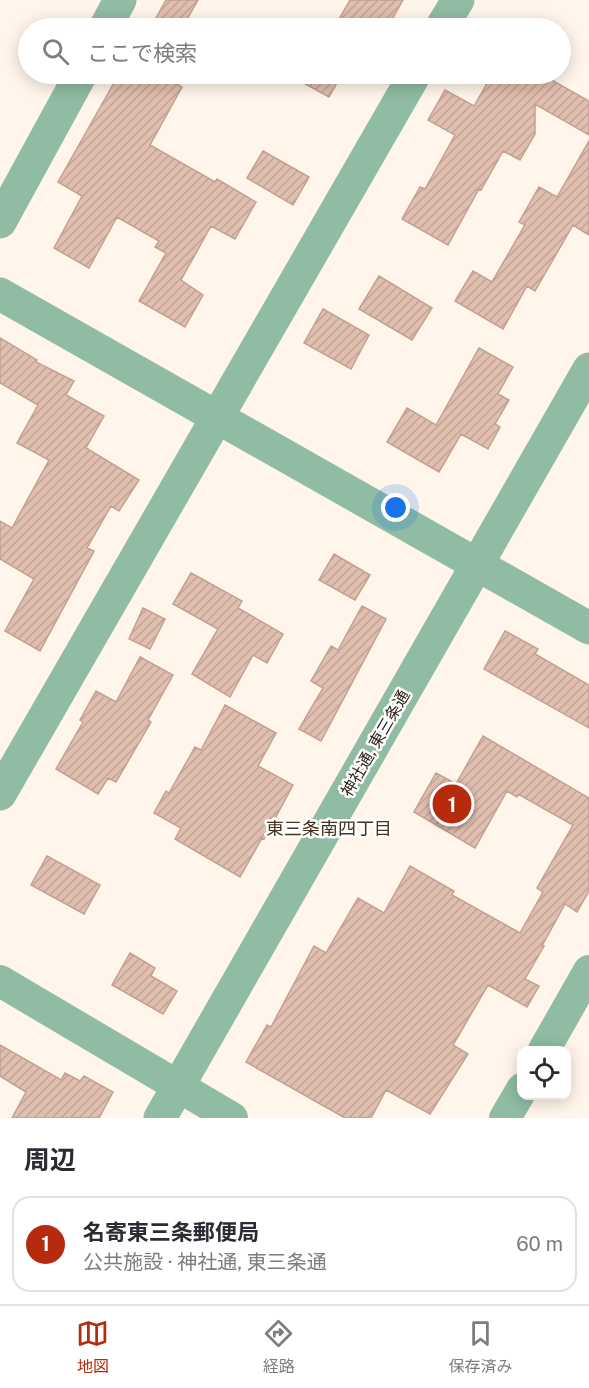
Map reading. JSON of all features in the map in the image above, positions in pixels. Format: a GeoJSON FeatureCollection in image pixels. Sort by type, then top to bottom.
{"type":"FeatureCollection","features":[{"type":"Feature","properties":{"kind":"street"},"geometry":{"type":"LineString","coordinates":[[110,18],[120,0]]}},
{"type":"Feature","properties":{"kind":"street"},"geometry":{"type":"LineString","coordinates":[[447,18],[458,0]]}},
{"type":"Feature","properties":{"kind":"street"},"geometry":{"type":"LineString","coordinates":[[0,222],[76,84]]}},
{"type":"Feature","properties":{"kind":"street"},"geometry":{"type":"LineString","coordinates":[[0,794],[409,84]]}},
{"type":"Feature","properties":{"kind":"street"},"geometry":{"type":"LineString","coordinates":[[0,294],[589,628]]}},
{"type":"Feature","properties":{"kind":"street","name":"神社通, 東三条通"},"geometry":{"type":"LineString","coordinates":[[160,1118],[589,369]]}},
{"type":"Feature","properties":{"kind":"street"},"geometry":{"type":"LineString","coordinates":[[546,1046],[589,971]]}},
{"type":"Feature","properties":{"kind":"street"},"geometry":{"type":"LineString","coordinates":[[0,981],[232,1118]]}},
{"type":"Feature","properties":{"kind":"street"},"geometry":{"type":"LineString","coordinates":[[505,1118],[517,1098]]}},
{"type":"Feature","properties":{"kind":"building"},"geometry":{"type":"Polygon","coordinates":[[[166,0],[198,0],[188,18],[156,18],[166,0]]]}},
{"type":"Feature","properties":{"kind":"building"},"geometry":{"type":"Polygon","coordinates":[[[350,0],[403,0],[393,18],[340,18],[350,0]]]}},
{"type":"Feature","properties":{"kind":"building"},"geometry":{"type":"Polygon","coordinates":[[[113,84],[176,84],[182,87],[150,145],[215,182],[217,179],[256,202],[235,239],[211,226],[181,280],[203,295],[185,327],[139,301],[166,253],[155,247],[159,241],[117,217],[89,268],[54,248],[82,196],[58,182],[113,84]]]}},
{"type":"Feature","properties":{"kind":"building"},"geometry":{"type":"Polygon","coordinates":[[[305,84],[336,84],[329,97],[305,84]]]}},
{"type":"Feature","properties":{"kind":"building"},"geometry":{"type":"Polygon","coordinates":[[[487,84],[559,84],[589,101],[589,135],[535,104],[535,134],[520,160],[503,151],[448,245],[402,219],[420,187],[425,189],[455,135],[428,120],[445,90],[474,106],[487,84]]]}},
{"type":"Feature","properties":{"kind":"building"},"geometry":{"type":"Polygon","coordinates":[[[589,141],[589,235],[573,225],[535,291],[527,286],[503,329],[455,301],[473,271],[492,282],[525,225],[519,222],[539,187],[557,197],[589,141]]]}},
{"type":"Feature","properties":{"kind":"building"},"geometry":{"type":"Polygon","coordinates":[[[263,151],[309,177],[293,205],[247,178],[263,151]]]}},
{"type":"Feature","properties":{"kind":"building"},"geometry":{"type":"Polygon","coordinates":[[[379,276],[432,308],[412,340],[359,309],[379,276]]]}},
{"type":"Feature","properties":{"kind":"building"},"geometry":{"type":"Polygon","coordinates":[[[323,309],[369,335],[351,369],[304,343],[323,309]]]}},
{"type":"Feature","properties":{"kind":"building"},"geometry":{"type":"Polygon","coordinates":[[[0,338],[37,360],[36,362],[74,381],[66,395],[104,416],[86,448],[139,480],[119,511],[111,506],[87,548],[94,551],[40,651],[5,631],[34,579],[0,559],[0,521],[12,528],[49,460],[17,443],[38,405],[0,383],[0,338]]]}},
{"type":"Feature","properties":{"kind":"building"},"geometry":{"type":"Polygon","coordinates":[[[479,348],[513,367],[498,394],[509,400],[495,424],[500,427],[488,449],[461,434],[439,472],[387,442],[407,408],[436,425],[479,348]]]}},
{"type":"Feature","properties":{"kind":"building"},"geometry":{"type":"Polygon","coordinates":[[[334,554],[370,575],[355,600],[319,580],[334,554]]]}},
{"type":"Feature","properties":{"kind":"building"},"geometry":{"type":"Polygon","coordinates":[[[191,573],[242,601],[238,608],[283,634],[267,663],[253,655],[230,697],[192,674],[218,629],[173,604],[191,573]]]}},
{"type":"Feature","properties":{"kind":"building"},"geometry":{"type":"Polygon","coordinates":[[[362,606],[386,619],[321,741],[299,729],[323,688],[311,681],[331,646],[338,650],[362,606]]]}},
{"type":"Feature","properties":{"kind":"building"},"geometry":{"type":"Polygon","coordinates":[[[143,608],[165,619],[150,649],[129,639],[143,608]]]}},
{"type":"Feature","properties":{"kind":"building"},"geometry":{"type":"Polygon","coordinates":[[[505,631],[538,649],[535,654],[589,685],[589,728],[484,669],[505,631]]]}},
{"type":"Feature","properties":{"kind":"building"},"geometry":{"type":"Polygon","coordinates":[[[140,657],[173,675],[148,720],[151,722],[116,782],[108,778],[98,794],[56,769],[83,722],[80,720],[96,691],[116,702],[140,657]]]}},
{"type":"Feature","properties":{"kind":"building"},"geometry":{"type":"Polygon","coordinates":[[[225,705],[276,733],[258,766],[293,785],[264,839],[262,838],[240,877],[175,839],[181,828],[154,813],[166,791],[169,793],[195,747],[201,750],[225,705]]]}},
{"type":"Feature","properties":{"kind":"building"},"geometry":{"type":"Polygon","coordinates":[[[483,736],[589,798],[589,891],[577,912],[565,904],[542,946],[544,946],[525,979],[539,986],[527,1007],[488,985],[453,1045],[468,1054],[430,1114],[386,1090],[371,1118],[345,1118],[246,1062],[267,1025],[271,1027],[314,946],[326,953],[358,898],[384,913],[410,866],[454,891],[452,895],[520,933],[543,892],[537,888],[573,825],[518,794],[517,797],[507,791],[475,848],[414,812],[436,773],[456,784],[483,736]]]}},
{"type":"Feature","properties":{"kind":"building"},"geometry":{"type":"Polygon","coordinates":[[[47,856],[100,885],[84,914],[31,885],[47,856]]]}},
{"type":"Feature","properties":{"kind":"building"},"geometry":{"type":"Polygon","coordinates":[[[130,953],[155,968],[151,976],[177,991],[163,1014],[112,985],[130,953]]]}},
{"type":"Feature","properties":{"kind":"building"},"geometry":{"type":"Polygon","coordinates":[[[0,1045],[61,1080],[65,1073],[80,1081],[84,1076],[113,1092],[99,1118],[12,1118],[26,1092],[0,1076],[0,1045]]]}},
{"type":"Feature","properties":{"kind":"place","name":"名寄東三条郵便局"},"geometry":{"type":"Point","coordinates":[452,804]}},
{"type":"Feature","properties":{"kind":"district","name":"東三条南四丁目"},"geometry":{"type":"Point","coordinates":[329,829]}}]}
